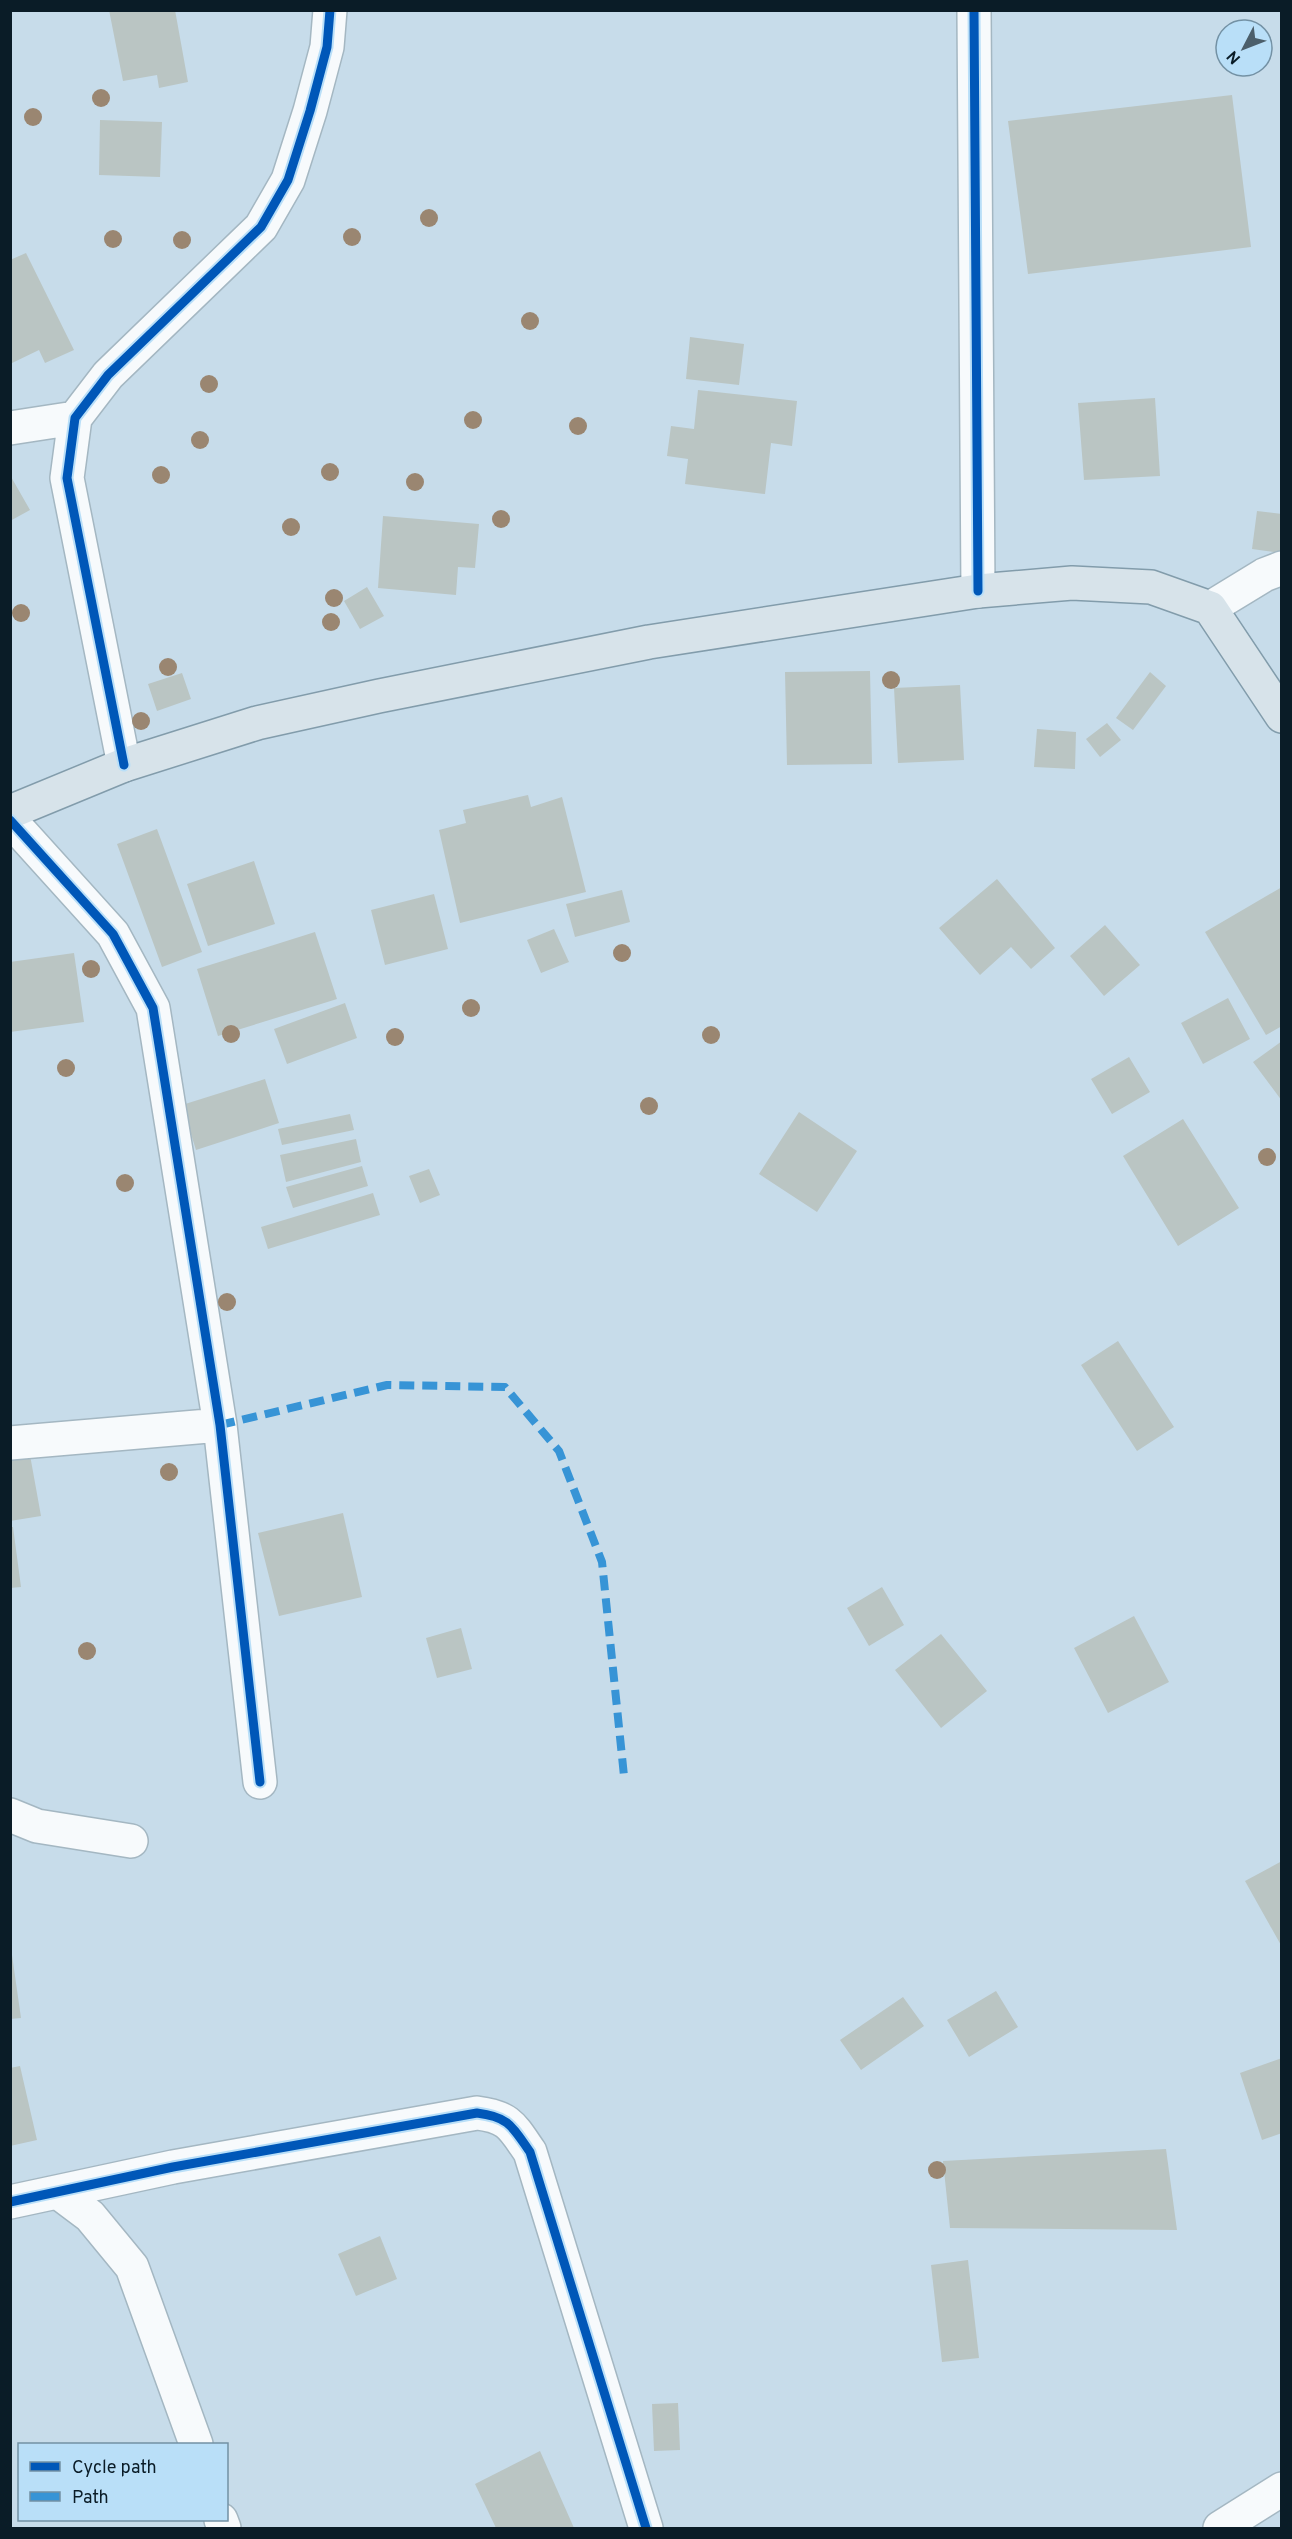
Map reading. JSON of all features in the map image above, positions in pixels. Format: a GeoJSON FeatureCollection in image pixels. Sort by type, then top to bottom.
{"type":"FeatureCollection","features":[{"type":"Feature","properties":{"kind":"main road"},"geometry":{"type":"LineString","coordinates":[[10,812],[124,765],[257,723],[379,696],[650,642],[978,591],[1072,582],[1151,587],[1210,608],[1281,716]]}},
{"type":"Feature","properties":{"kind":"street"},"geometry":{"type":"LineString","coordinates":[[124,765],[67,478],[75,418],[108,375],[261,227],[288,180],[310,111],[327,47],[330,10]]}},
{"type":"Feature","properties":{"kind":"street"},"geometry":{"type":"LineString","coordinates":[[974,10],[978,591]]}},
{"type":"Feature","properties":{"kind":"street"},"geometry":{"type":"LineString","coordinates":[[10,428],[75,418]]}},
{"type":"Feature","properties":{"kind":"street"},"geometry":{"type":"LineString","coordinates":[[1210,608],[1264,575],[1281,568]]}},
{"type":"Feature","properties":{"kind":"street"},"geometry":{"type":"LineString","coordinates":[[10,820],[113,934],[153,1008],[220,1425],[260,1782]]}},
{"type":"Feature","properties":{"kind":"street"},"geometry":{"type":"LineString","coordinates":[[10,1443],[220,1425]]}},
{"type":"Feature","properties":{"kind":"street"},"geometry":{"type":"LineString","coordinates":[[10,1815],[37,1826],[131,1840]]}},
{"type":"Feature","properties":{"kind":"street"},"geometry":{"type":"LineString","coordinates":[[10,2202],[173,2167],[477,2113],[497,2116],[514,2129],[530,2152],[646,2529]]}},
{"type":"Feature","properties":{"kind":"street"},"geometry":{"type":"LineString","coordinates":[[58,2192],[90,2216],[132,2266],[195,2443]]}},
{"type":"Feature","properties":{"kind":"street"},"geometry":{"type":"LineString","coordinates":[[1220,2529],[1281,2489]]}},
{"type":"Feature","properties":{"kind":"building"},"geometry":{"type":"Polygon","coordinates":[[[109,10],[175,10],[188,82],[159,88],[157,75],[123,81],[109,10]]]}},
{"type":"Feature","properties":{"kind":"building"},"geometry":{"type":"Polygon","coordinates":[[[1232,95],[1251,247],[1028,274],[1008,121],[1232,95]]]}},
{"type":"Feature","properties":{"kind":"building"},"geometry":{"type":"Polygon","coordinates":[[[100,120],[162,122],[160,177],[99,175],[100,120]]]}},
{"type":"Feature","properties":{"kind":"building"},"geometry":{"type":"Polygon","coordinates":[[[26,253],[74,350],[45,363],[39,350],[10,364],[10,260],[26,253]]]}},
{"type":"Feature","properties":{"kind":"building"},"geometry":{"type":"Polygon","coordinates":[[[690,337],[744,344],[739,385],[686,379],[690,337]]]}},
{"type":"Feature","properties":{"kind":"building"},"geometry":{"type":"Polygon","coordinates":[[[698,390],[797,401],[792,446],[771,443],[765,494],[685,484],[688,459],[667,456],[671,426],[694,429],[698,390]]]}},
{"type":"Feature","properties":{"kind":"building"},"geometry":{"type":"Polygon","coordinates":[[[1155,398],[1160,476],[1084,480],[1078,403],[1155,398]]]}},
{"type":"Feature","properties":{"kind":"building"},"geometry":{"type":"Polygon","coordinates":[[[10,475],[30,510],[10,521],[10,475]]]}},
{"type":"Feature","properties":{"kind":"building"},"geometry":{"type":"Polygon","coordinates":[[[1257,511],[1282,514],[1282,553],[1252,549],[1257,511]]]}},
{"type":"Feature","properties":{"kind":"building"},"geometry":{"type":"Polygon","coordinates":[[[383,516],[479,524],[475,568],[458,567],[456,595],[378,588],[383,516]]]}},
{"type":"Feature","properties":{"kind":"building"},"geometry":{"type":"Polygon","coordinates":[[[367,587],[384,616],[360,629],[344,601],[367,587]]]}},
{"type":"Feature","properties":{"kind":"building"},"geometry":{"type":"Polygon","coordinates":[[[870,671],[872,764],[787,765],[785,672],[870,671]]]}},
{"type":"Feature","properties":{"kind":"building"},"geometry":{"type":"Polygon","coordinates":[[[1150,672],[1166,686],[1133,730],[1116,718],[1150,672]]]}},
{"type":"Feature","properties":{"kind":"building"},"geometry":{"type":"Polygon","coordinates":[[[182,673],[191,699],[157,711],[148,684],[182,673]]]}},
{"type":"Feature","properties":{"kind":"building"},"geometry":{"type":"Polygon","coordinates":[[[960,685],[964,760],[898,763],[894,688],[960,685]]]}},
{"type":"Feature","properties":{"kind":"building"},"geometry":{"type":"Polygon","coordinates":[[[1107,723],[1121,740],[1100,757],[1086,739],[1107,723]]]}},
{"type":"Feature","properties":{"kind":"building"},"geometry":{"type":"Polygon","coordinates":[[[1037,729],[1076,732],[1075,769],[1034,767],[1037,729]]]}},
{"type":"Feature","properties":{"kind":"building"},"geometry":{"type":"Polygon","coordinates":[[[528,795],[531,807],[562,797],[586,892],[460,923],[439,830],[466,823],[463,810],[528,795]]]}},
{"type":"Feature","properties":{"kind":"building"},"geometry":{"type":"Polygon","coordinates":[[[157,829],[202,952],[162,967],[117,844],[157,829]]]}},
{"type":"Feature","properties":{"kind":"building"},"geometry":{"type":"Polygon","coordinates":[[[254,861],[275,924],[208,946],[187,884],[254,861]]]}},
{"type":"Feature","properties":{"kind":"building"},"geometry":{"type":"Polygon","coordinates":[[[997,879],[1055,948],[1031,969],[1011,947],[980,975],[939,928],[997,879]]]}},
{"type":"Feature","properties":{"kind":"building"},"geometry":{"type":"Polygon","coordinates":[[[1282,887],[1282,1026],[1266,1035],[1205,932],[1282,887]]]}},
{"type":"Feature","properties":{"kind":"building"},"geometry":{"type":"Polygon","coordinates":[[[622,890],[630,922],[575,937],[566,904],[622,890]]]}},
{"type":"Feature","properties":{"kind":"building"},"geometry":{"type":"Polygon","coordinates":[[[434,894],[448,949],[385,965],[371,910],[434,894]]]}},
{"type":"Feature","properties":{"kind":"building"},"geometry":{"type":"Polygon","coordinates":[[[1105,925],[1140,965],[1104,996],[1070,956],[1105,925]]]}},
{"type":"Feature","properties":{"kind":"building"},"geometry":{"type":"Polygon","coordinates":[[[554,929],[569,962],[541,973],[527,940],[554,929]]]}},
{"type":"Feature","properties":{"kind":"building"},"geometry":{"type":"Polygon","coordinates":[[[315,932],[337,999],[218,1036],[197,969],[315,932]]]}},
{"type":"Feature","properties":{"kind":"building"},"geometry":{"type":"Polygon","coordinates":[[[74,953],[84,1022],[10,1032],[10,962],[74,953]]]}},
{"type":"Feature","properties":{"kind":"building"},"geometry":{"type":"Polygon","coordinates":[[[1228,998],[1250,1039],[1203,1064],[1181,1023],[1228,998]]]}},
{"type":"Feature","properties":{"kind":"building"},"geometry":{"type":"Polygon","coordinates":[[[345,1003],[357,1038],[287,1064],[274,1029],[345,1003]]]}},
{"type":"Feature","properties":{"kind":"building"},"geometry":{"type":"Polygon","coordinates":[[[1282,1041],[1282,1101],[1253,1062],[1282,1041]]]}},
{"type":"Feature","properties":{"kind":"building"},"geometry":{"type":"Polygon","coordinates":[[[1129,1057],[1150,1092],[1112,1114],[1091,1079],[1129,1057]]]}},
{"type":"Feature","properties":{"kind":"building"},"geometry":{"type":"Polygon","coordinates":[[[265,1079],[279,1123],[196,1150],[182,1105],[265,1079]]]}},
{"type":"Feature","properties":{"kind":"building"},"geometry":{"type":"Polygon","coordinates":[[[799,1112],[857,1151],[817,1212],[759,1174],[799,1112]]]}},
{"type":"Feature","properties":{"kind":"building"},"geometry":{"type":"Polygon","coordinates":[[[350,1114],[354,1130],[282,1145],[278,1129],[350,1114]]]}},
{"type":"Feature","properties":{"kind":"building"},"geometry":{"type":"Polygon","coordinates":[[[1183,1119],[1239,1208],[1178,1246],[1123,1156],[1183,1119]]]}},
{"type":"Feature","properties":{"kind":"building"},"geometry":{"type":"Polygon","coordinates":[[[356,1139],[361,1162],[286,1182],[280,1155],[356,1139]]]}},
{"type":"Feature","properties":{"kind":"building"},"geometry":{"type":"Polygon","coordinates":[[[362,1166],[368,1186],[293,1208],[286,1187],[362,1166]]]}},
{"type":"Feature","properties":{"kind":"building"},"geometry":{"type":"Polygon","coordinates":[[[429,1169],[440,1195],[420,1203],[409,1176],[429,1169]]]}},
{"type":"Feature","properties":{"kind":"building"},"geometry":{"type":"Polygon","coordinates":[[[373,1193],[380,1215],[268,1249],[261,1227],[373,1193]]]}},
{"type":"Feature","properties":{"kind":"building"},"geometry":{"type":"Polygon","coordinates":[[[1118,1341],[1174,1427],[1137,1451],[1081,1365],[1118,1341]]]}},
{"type":"Feature","properties":{"kind":"building"},"geometry":{"type":"Polygon","coordinates":[[[30,1455],[41,1516],[10,1521],[10,1458],[30,1455]]]}},
{"type":"Feature","properties":{"kind":"building"},"geometry":{"type":"Polygon","coordinates":[[[343,1513],[362,1597],[279,1616],[258,1533],[343,1513]]]}},
{"type":"Feature","properties":{"kind":"building"},"geometry":{"type":"Polygon","coordinates":[[[10,1527],[13,1527],[21,1587],[10,1588],[10,1527]]]}},
{"type":"Feature","properties":{"kind":"building"},"geometry":{"type":"Polygon","coordinates":[[[882,1587],[904,1625],[869,1646],[847,1608],[882,1587]]]}},
{"type":"Feature","properties":{"kind":"building"},"geometry":{"type":"Polygon","coordinates":[[[1134,1616],[1169,1682],[1108,1713],[1074,1648],[1134,1616]]]}},
{"type":"Feature","properties":{"kind":"building"},"geometry":{"type":"Polygon","coordinates":[[[461,1628],[472,1669],[437,1678],[426,1638],[461,1628]]]}},
{"type":"Feature","properties":{"kind":"building"},"geometry":{"type":"Polygon","coordinates":[[[941,1634],[987,1691],[941,1728],[895,1670],[941,1634]]]}},
{"type":"Feature","properties":{"kind":"building"},"geometry":{"type":"Polygon","coordinates":[[[1282,1861],[1282,1947],[1245,1881],[1282,1861]]]}},
{"type":"Feature","properties":{"kind":"building"},"geometry":{"type":"Polygon","coordinates":[[[12,1955],[21,2018],[10,2019],[10,1956],[12,1955]]]}},
{"type":"Feature","properties":{"kind":"building"},"geometry":{"type":"Polygon","coordinates":[[[996,1991],[1018,2027],[969,2057],[947,2020],[996,1991]]]}},
{"type":"Feature","properties":{"kind":"building"},"geometry":{"type":"Polygon","coordinates":[[[903,1997],[924,2026],[861,2070],[840,2040],[903,1997]]]}},
{"type":"Feature","properties":{"kind":"building"},"geometry":{"type":"Polygon","coordinates":[[[1282,2058],[1282,2133],[1262,2140],[1240,2073],[1282,2058]]]}},
{"type":"Feature","properties":{"kind":"building"},"geometry":{"type":"Polygon","coordinates":[[[20,2066],[37,2140],[10,2146],[10,2068],[20,2066]]]}},
{"type":"Feature","properties":{"kind":"building"},"geometry":{"type":"Polygon","coordinates":[[[1166,2149],[1177,2230],[950,2228],[943,2161],[1166,2149]]]}},
{"type":"Feature","properties":{"kind":"building"},"geometry":{"type":"Polygon","coordinates":[[[380,2236],[397,2279],[356,2296],[338,2254],[380,2236]]]}},
{"type":"Feature","properties":{"kind":"building"},"geometry":{"type":"Polygon","coordinates":[[[968,2260],[979,2358],[942,2362],[931,2265],[968,2260]]]}},
{"type":"Feature","properties":{"kind":"building"},"geometry":{"type":"Polygon","coordinates":[[[678,2403],[680,2450],[654,2451],[652,2404],[678,2403]]]}},
{"type":"Feature","properties":{"kind":"building"},"geometry":{"type":"Polygon","coordinates":[[[540,2451],[574,2528],[496,2528],[475,2484],[540,2451]]]}},
{"type":"Feature","properties":{"kind":"marked path"},"geometry":{"type":"LineString","coordinates":[[220,1425],[387,1385],[505,1387],[559,1451],[602,1562],[624,1776]]}},
{"type":"Feature","properties":{"kind":"cycle path"},"geometry":{"type":"LineString","coordinates":[[124,765],[67,478],[75,418],[108,375],[261,227],[288,180],[310,111],[327,47],[330,10]]}},
{"type":"Feature","properties":{"kind":"cycle path"},"geometry":{"type":"LineString","coordinates":[[974,10],[978,591]]}},
{"type":"Feature","properties":{"kind":"cycle path"},"geometry":{"type":"LineString","coordinates":[[10,820],[113,934],[153,1008],[220,1425],[260,1782]]}},
{"type":"Feature","properties":{"kind":"cycle path"},"geometry":{"type":"LineString","coordinates":[[10,2202],[173,2167],[477,2113],[503,2120],[514,2129],[530,2152],[646,2528]]}}]}
